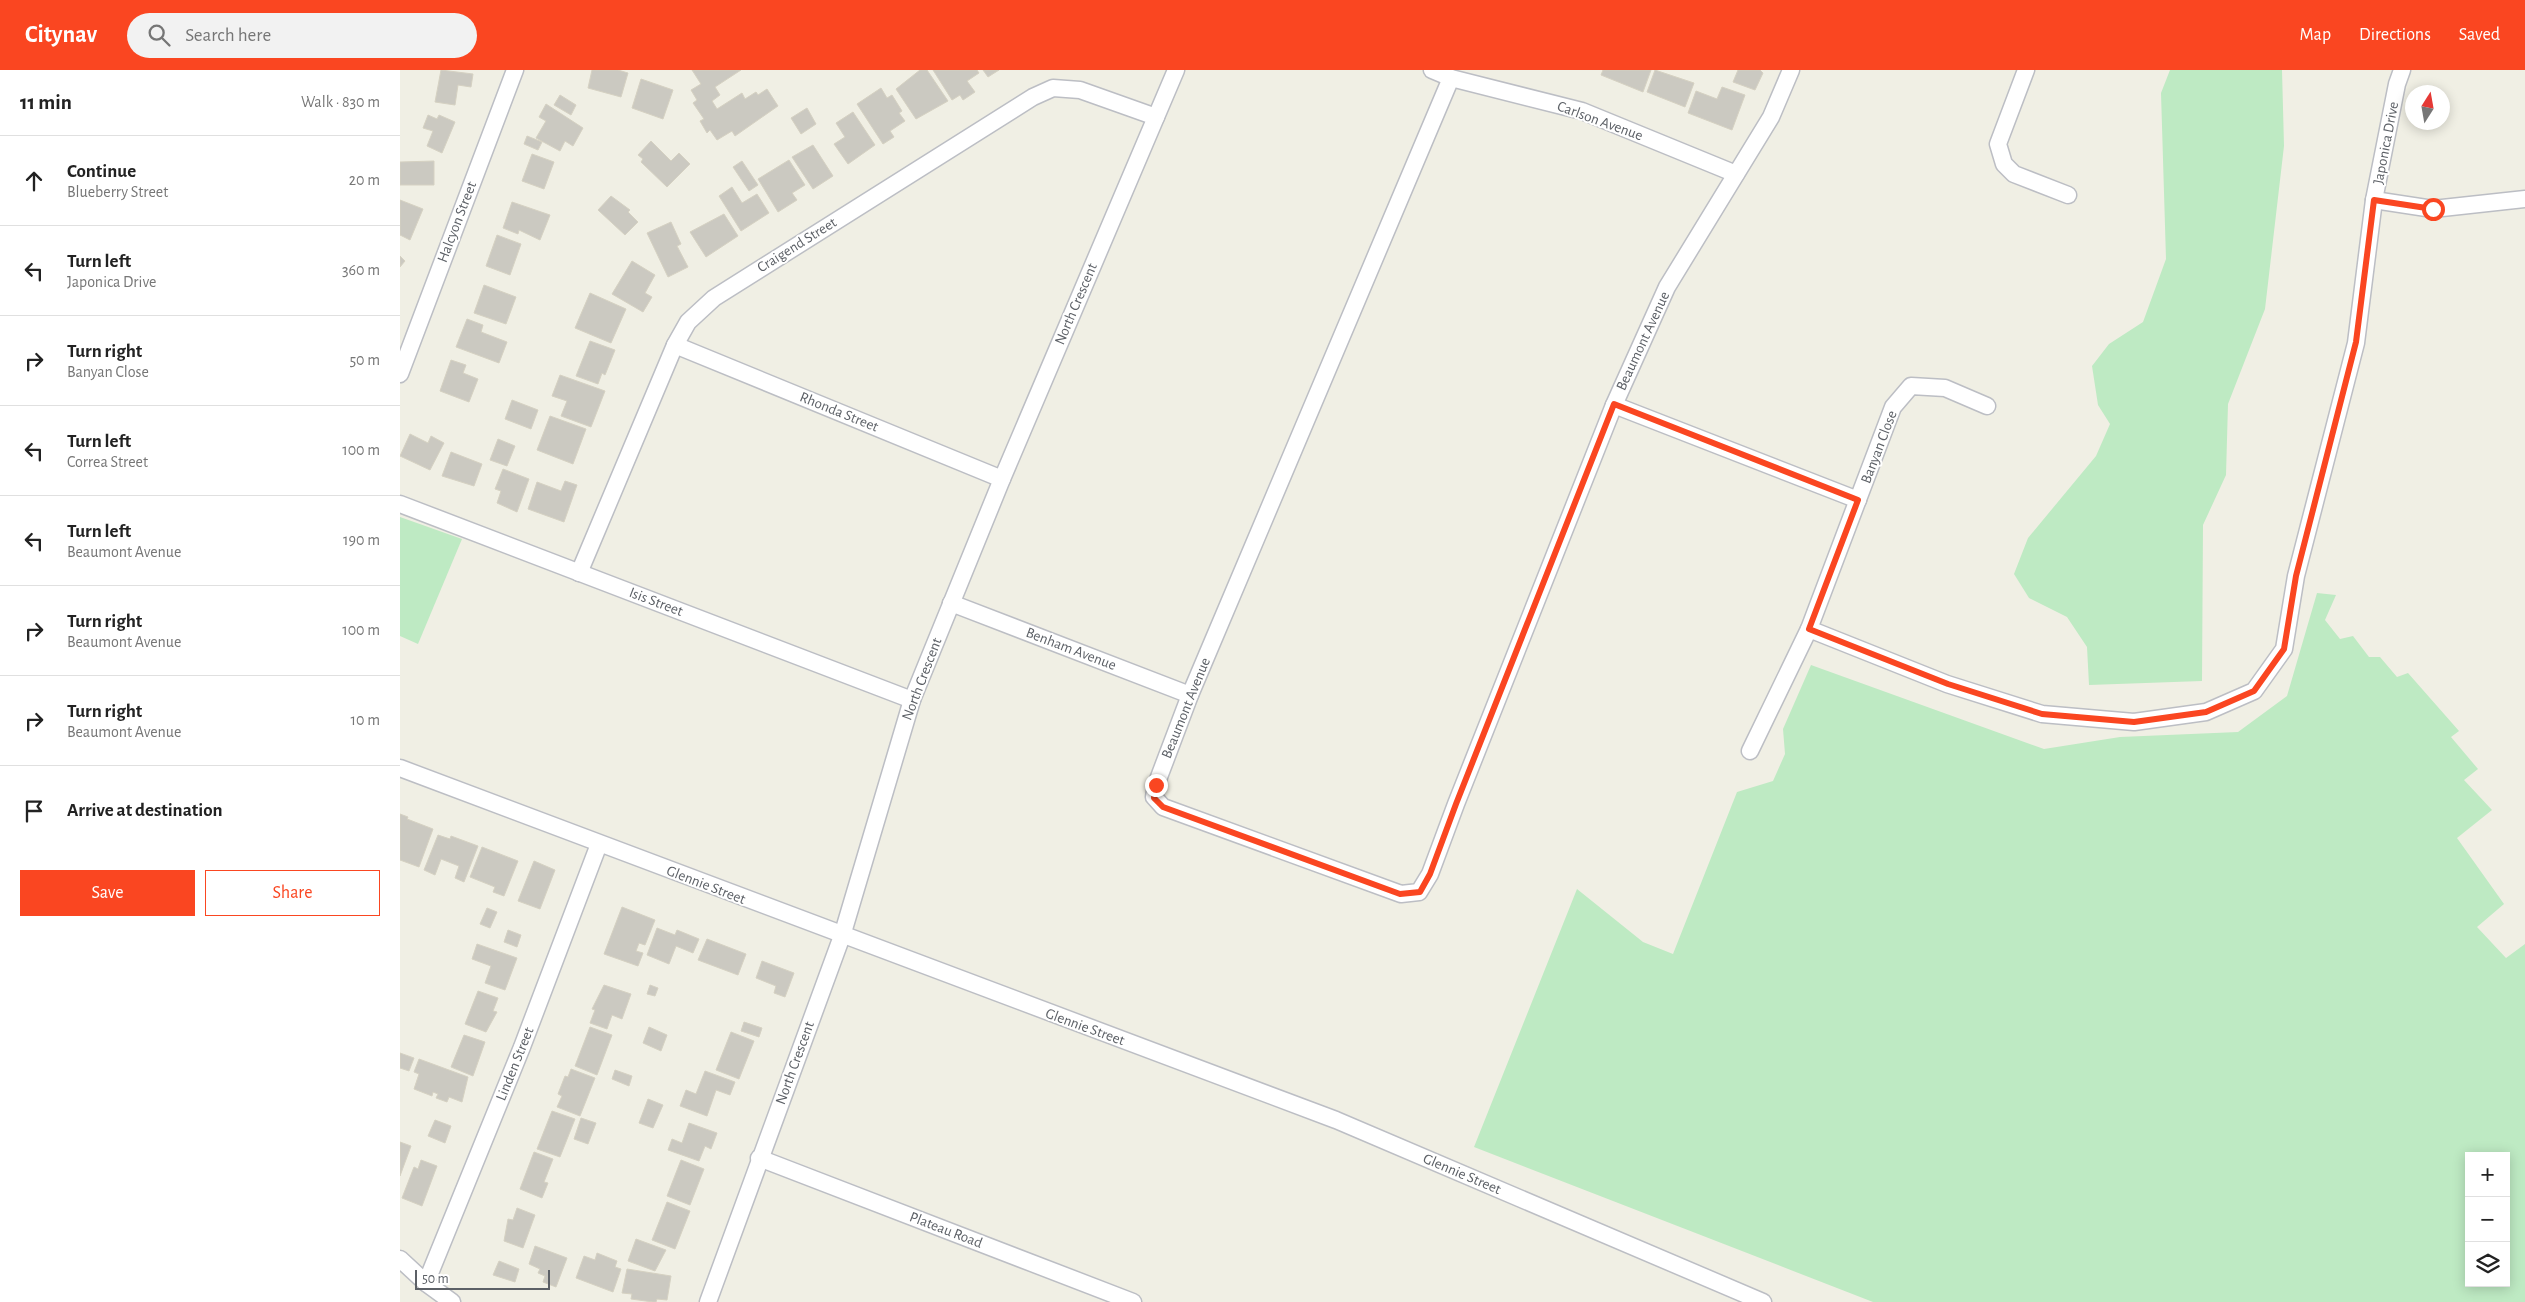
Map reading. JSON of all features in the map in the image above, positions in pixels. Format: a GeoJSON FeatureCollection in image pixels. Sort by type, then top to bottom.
{"type":"FeatureCollection","features":[{"type":"Feature","properties":{"kind":"street","name":"Halcyon Street"},"geometry":{"type":"LineString","coordinates":[[400,374],[515,70]]}},
{"type":"Feature","properties":{"kind":"street","name":"North Crescent"},"geometry":{"type":"LineString","coordinates":[[708,1302],[759,1158],[842,936],[912,700],[1002,479],[1176,70]]}},
{"type":"Feature","properties":{"kind":"street","name":"Carlson Avenue"},"geometry":{"type":"LineString","coordinates":[[1432,70],[1451,78],[1582,111],[1736,174]]}},
{"type":"Feature","properties":{"kind":"street","name":"Beaumont Avenue"},"geometry":{"type":"LineString","coordinates":[[1451,78],[1190,695],[1156,785],[1154,798],[1163,807],[1400,894],[1420,892],[1430,874],[1614,404],[1667,287],[1771,117],[1791,70]]}},
{"type":"Feature","properties":{"kind":"street"},"geometry":{"type":"LineString","coordinates":[[2026,70],[1998,144],[2004,164],[2014,174],[2068,195]]}},
{"type":"Feature","properties":{"kind":"street","name":"Japonica Drive"},"geometry":{"type":"LineString","coordinates":[[1809,629],[1948,684],[2042,714],[2134,722],[2206,712],[2254,691],[2284,649],[2296,576],[2356,342],[2374,200],[2397,84],[2402,70]]}},
{"type":"Feature","properties":{"kind":"street","name":"Craigend Street"},"geometry":{"type":"LineString","coordinates":[[579,573],[675,345],[688,322],[714,298],[1033,97],[1053,88],[1080,90],[1156,117]]}},
{"type":"Feature","properties":{"kind":"street"},"geometry":{"type":"LineString","coordinates":[[2374,200],[2433,209],[2525,199]]}},
{"type":"Feature","properties":{"kind":"street","name":"Rhonda Street"},"geometry":{"type":"LineString","coordinates":[[675,345],[1002,479]]}},
{"type":"Feature","properties":{"kind":"street","name":"Banyan Close"},"geometry":{"type":"LineString","coordinates":[[1750,751],[1809,629],[1893,407],[1911,386],[1945,388],[1987,406]]}},
{"type":"Feature","properties":{"kind":"street"},"geometry":{"type":"LineString","coordinates":[[1614,404],[1858,500]]}},
{"type":"Feature","properties":{"kind":"street","name":"Isis Street"},"geometry":{"type":"LineString","coordinates":[[400,504],[912,700]]}},
{"type":"Feature","properties":{"kind":"street","name":"Benham Avenue"},"geometry":{"type":"LineString","coordinates":[[951,603],[1190,695]]}},
{"type":"Feature","properties":{"kind":"street","name":"Glennie Street"},"geometry":{"type":"LineString","coordinates":[[400,768],[842,936],[1336,1120],[1764,1302]]}},
{"type":"Feature","properties":{"kind":"street","name":"Linden Street"},"geometry":{"type":"LineString","coordinates":[[426,1283],[522,1047],[599,844]]}},
{"type":"Feature","properties":{"kind":"street","name":"Plateau Road"},"geometry":{"type":"LineString","coordinates":[[759,1158],[1133,1302]]}},
{"type":"Feature","properties":{"kind":"street"},"geometry":{"type":"LineString","coordinates":[[400,1259],[426,1283],[452,1302]]}},
{"type":"Feature","properties":{"kind":"green space"},"geometry":{"type":"Polygon","coordinates":[[[2170,70],[2282,70],[2284,146],[2265,309],[2228,404],[2226,475],[2203,525],[2202,681],[2089,685],[2087,647],[2067,617],[2029,598],[2014,574],[2028,538],[2096,456],[2110,424],[2098,405],[2092,366],[2109,344],[2143,322],[2166,259],[2161,93],[2170,70]]]}},
{"type":"Feature","properties":{"kind":"green space"},"geometry":{"type":"Polygon","coordinates":[[[400,517],[462,539],[418,644],[400,636],[400,517]]]}},
{"type":"Feature","properties":{"kind":"green space"},"geometry":{"type":"Polygon","coordinates":[[[2317,593],[2336,595],[2325,620],[2340,639],[2353,636],[2369,657],[2380,657],[2397,677],[2408,673],[2459,731],[2451,737],[2478,769],[2464,780],[2492,810],[2457,838],[2504,904],[2477,927],[2506,958],[2525,944],[2525,1302],[1873,1302],[1474,1147],[1577,889],[1643,942],[1673,954],[1737,792],[1773,781],[1785,754],[1783,729],[1811,665],[2044,749],[2120,737],[2238,732],[2287,696],[2317,593]]]}},
{"type":"Feature","properties":{"kind":"building"},"geometry":{"type":"Polygon","coordinates":[[[441,70],[473,74],[471,87],[458,85],[455,105],[435,102],[441,70]]]}},
{"type":"Feature","properties":{"kind":"building"},"geometry":{"type":"Polygon","coordinates":[[[592,70],[618,70],[628,73],[621,97],[588,88],[592,70]]]}},
{"type":"Feature","properties":{"kind":"building"},"geometry":{"type":"Polygon","coordinates":[[[692,70],[741,70],[715,87],[720,95],[712,101],[717,109],[742,93],[745,99],[756,92],[758,95],[767,89],[778,106],[735,136],[732,131],[717,140],[710,130],[707,133],[700,121],[704,119],[693,103],[697,100],[691,90],[701,84],[692,70]]]}},
{"type":"Feature","properties":{"kind":"building"},"geometry":{"type":"Polygon","coordinates":[[[920,70],[927,70],[948,101],[916,119],[896,89],[920,70]]]}},
{"type":"Feature","properties":{"kind":"building"},"geometry":{"type":"Polygon","coordinates":[[[933,70],[977,70],[979,73],[967,81],[975,92],[963,100],[960,95],[952,100],[933,70]]]}},
{"type":"Feature","properties":{"kind":"building"},"geometry":{"type":"Polygon","coordinates":[[[983,70],[999,70],[988,77],[983,70]]]}},
{"type":"Feature","properties":{"kind":"building"},"geometry":{"type":"Polygon","coordinates":[[[1603,70],[1651,70],[1643,92],[1601,75],[1603,70]]]}},
{"type":"Feature","properties":{"kind":"building"},"geometry":{"type":"Polygon","coordinates":[[[1655,70],[1694,83],[1685,107],[1647,92],[1655,70]]]}},
{"type":"Feature","properties":{"kind":"building"},"geometry":{"type":"Polygon","coordinates":[[[1738,70],[1760,70],[1763,73],[1755,90],[1733,82],[1738,70]]]}},
{"type":"Feature","properties":{"kind":"building"},"geometry":{"type":"Polygon","coordinates":[[[641,79],[673,90],[663,119],[632,108],[641,79]]]}},
{"type":"Feature","properties":{"kind":"building"},"geometry":{"type":"Polygon","coordinates":[[[1722,87],[1745,95],[1732,130],[1688,113],[1696,91],[1717,99],[1722,87]]]}},
{"type":"Feature","properties":{"kind":"building"},"geometry":{"type":"Polygon","coordinates":[[[881,88],[887,98],[892,95],[902,111],[899,113],[905,121],[890,131],[894,137],[883,144],[857,104],[881,88]]]}},
{"type":"Feature","properties":{"kind":"building"},"geometry":{"type":"Polygon","coordinates":[[[560,95],[576,105],[571,115],[554,105],[560,95]]]}},
{"type":"Feature","properties":{"kind":"building"},"geometry":{"type":"Polygon","coordinates":[[[546,104],[583,128],[573,146],[565,141],[560,151],[536,138],[546,121],[539,117],[546,104]]]}},
{"type":"Feature","properties":{"kind":"building"},"geometry":{"type":"Polygon","coordinates":[[[807,108],[816,124],[801,134],[791,118],[807,108]]]}},
{"type":"Feature","properties":{"kind":"building"},"geometry":{"type":"Polygon","coordinates":[[[853,112],[875,145],[848,164],[834,144],[845,137],[836,123],[853,112]]]}},
{"type":"Feature","properties":{"kind":"building"},"geometry":{"type":"Polygon","coordinates":[[[428,115],[437,119],[439,115],[455,122],[442,153],[427,146],[433,131],[423,128],[428,115]]]}},
{"type":"Feature","properties":{"kind":"building"},"geometry":{"type":"Polygon","coordinates":[[[527,136],[542,142],[538,150],[524,144],[527,136]]]}},
{"type":"Feature","properties":{"kind":"building"},"geometry":{"type":"Polygon","coordinates":[[[651,141],[671,161],[679,153],[690,164],[667,187],[641,162],[643,159],[638,155],[651,141]]]}},
{"type":"Feature","properties":{"kind":"building"},"geometry":{"type":"Polygon","coordinates":[[[813,145],[833,176],[813,189],[792,157],[813,145]]]}},
{"type":"Feature","properties":{"kind":"building"},"geometry":{"type":"Polygon","coordinates":[[[532,154],[554,162],[544,189],[522,181],[532,154]]]}},
{"type":"Feature","properties":{"kind":"building"},"geometry":{"type":"Polygon","coordinates":[[[789,160],[805,185],[792,193],[797,200],[778,212],[758,179],[789,160]]]}},
{"type":"Feature","properties":{"kind":"building"},"geometry":{"type":"Polygon","coordinates":[[[434,161],[434,185],[400,185],[400,162],[434,161]]]}},
{"type":"Feature","properties":{"kind":"building"},"geometry":{"type":"Polygon","coordinates":[[[742,161],[758,185],[749,191],[733,167],[742,161]]]}},
{"type":"Feature","properties":{"kind":"building"},"geometry":{"type":"Polygon","coordinates":[[[732,187],[742,203],[757,194],[769,213],[741,231],[719,196],[732,187]]]}},
{"type":"Feature","properties":{"kind":"building"},"geometry":{"type":"Polygon","coordinates":[[[611,196],[630,210],[628,212],[638,222],[625,235],[598,210],[611,196]]]}},
{"type":"Feature","properties":{"kind":"building"},"geometry":{"type":"Polygon","coordinates":[[[400,200],[423,209],[410,240],[400,235],[400,200]]]}},
{"type":"Feature","properties":{"kind":"building"},"geometry":{"type":"Polygon","coordinates":[[[512,202],[550,215],[540,240],[519,230],[518,234],[503,228],[512,202]]]}},
{"type":"Feature","properties":{"kind":"building"},"geometry":{"type":"Polygon","coordinates":[[[724,214],[738,236],[706,257],[690,232],[724,214]]]}},
{"type":"Feature","properties":{"kind":"building"},"geometry":{"type":"Polygon","coordinates":[[[671,222],[681,244],[677,246],[688,267],[668,277],[647,233],[671,222]]]}},
{"type":"Feature","properties":{"kind":"building"},"geometry":{"type":"Polygon","coordinates":[[[497,235],[521,244],[510,275],[486,266],[497,235]]]}},
{"type":"Feature","properties":{"kind":"building"},"geometry":{"type":"Polygon","coordinates":[[[400,256],[405,261],[400,267],[400,256]]]}},
{"type":"Feature","properties":{"kind":"building"},"geometry":{"type":"Polygon","coordinates":[[[632,261],[655,275],[645,293],[652,297],[643,312],[612,294],[632,261]]]}},
{"type":"Feature","properties":{"kind":"building"},"geometry":{"type":"Polygon","coordinates":[[[484,285],[516,297],[506,324],[474,313],[484,285]]]}},
{"type":"Feature","properties":{"kind":"building"},"geometry":{"type":"Polygon","coordinates":[[[590,293],[626,309],[611,343],[575,328],[590,293]]]}},
{"type":"Feature","properties":{"kind":"building"},"geometry":{"type":"Polygon","coordinates":[[[467,319],[483,325],[481,332],[507,342],[499,363],[456,347],[467,319]]]}},
{"type":"Feature","properties":{"kind":"building"},"geometry":{"type":"Polygon","coordinates":[[[590,341],[615,350],[605,375],[602,373],[598,384],[576,376],[590,341]]]}},
{"type":"Feature","properties":{"kind":"building"},"geometry":{"type":"Polygon","coordinates":[[[451,360],[466,365],[463,373],[478,379],[469,402],[440,391],[451,360]]]}},
{"type":"Feature","properties":{"kind":"building"},"geometry":{"type":"Polygon","coordinates":[[[560,375],[605,391],[591,427],[561,416],[567,401],[552,396],[560,375]]]}},
{"type":"Feature","properties":{"kind":"building"},"geometry":{"type":"Polygon","coordinates":[[[512,400],[538,410],[531,429],[505,419],[512,400]]]}},
{"type":"Feature","properties":{"kind":"building"},"geometry":{"type":"Polygon","coordinates":[[[550,416],[586,429],[573,464],[537,450],[550,416]]]}},
{"type":"Feature","properties":{"kind":"building"},"geometry":{"type":"Polygon","coordinates":[[[410,434],[428,443],[431,436],[444,443],[430,470],[400,456],[410,434]]]}},
{"type":"Feature","properties":{"kind":"building"},"geometry":{"type":"Polygon","coordinates":[[[498,439],[515,446],[507,466],[490,460],[498,439]]]}},
{"type":"Feature","properties":{"kind":"building"},"geometry":{"type":"Polygon","coordinates":[[[451,452],[482,464],[474,486],[442,476],[451,452]]]}},
{"type":"Feature","properties":{"kind":"building"},"geometry":{"type":"Polygon","coordinates":[[[503,469],[529,479],[517,512],[497,503],[501,491],[495,489],[503,469]]]}},
{"type":"Feature","properties":{"kind":"building"},"geometry":{"type":"Polygon","coordinates":[[[565,481],[577,485],[564,522],[528,509],[537,482],[561,491],[565,481]]]}},
{"type":"Feature","properties":{"kind":"building"},"geometry":{"type":"Polygon","coordinates":[[[400,814],[408,817],[407,819],[433,829],[419,867],[400,860],[400,814]]]}},
{"type":"Feature","properties":{"kind":"building"},"geometry":{"type":"Polygon","coordinates":[[[438,835],[450,839],[451,836],[478,846],[464,882],[455,878],[459,866],[441,859],[435,875],[424,870],[438,835]]]}},
{"type":"Feature","properties":{"kind":"building"},"geometry":{"type":"Polygon","coordinates":[[[482,847],[518,861],[504,896],[493,892],[495,887],[470,877],[482,847]]]}},
{"type":"Feature","properties":{"kind":"building"},"geometry":{"type":"Polygon","coordinates":[[[534,861],[555,870],[540,909],[518,901],[534,861]]]}},
{"type":"Feature","properties":{"kind":"building"},"geometry":{"type":"Polygon","coordinates":[[[622,907],[655,920],[645,945],[639,943],[636,951],[643,953],[638,966],[604,954],[622,907]]]}},
{"type":"Feature","properties":{"kind":"building"},"geometry":{"type":"Polygon","coordinates":[[[487,908],[497,912],[490,928],[480,924],[487,908]]]}},
{"type":"Feature","properties":{"kind":"building"},"geometry":{"type":"Polygon","coordinates":[[[657,928],[675,935],[677,930],[699,939],[693,953],[676,946],[669,964],[647,955],[657,928]]]}},
{"type":"Feature","properties":{"kind":"building"},"geometry":{"type":"Polygon","coordinates":[[[508,930],[521,935],[517,947],[504,942],[508,930]]]}},
{"type":"Feature","properties":{"kind":"building"},"geometry":{"type":"Polygon","coordinates":[[[707,939],[746,954],[738,975],[698,960],[707,939]]]}},
{"type":"Feature","properties":{"kind":"building"},"geometry":{"type":"Polygon","coordinates":[[[477,944],[517,958],[505,990],[485,983],[491,966],[472,959],[477,944]]]}},
{"type":"Feature","properties":{"kind":"building"},"geometry":{"type":"Polygon","coordinates":[[[762,961],[794,973],[785,997],[774,993],[776,986],[756,978],[762,961]]]}},
{"type":"Feature","properties":{"kind":"building"},"geometry":{"type":"Polygon","coordinates":[[[604,985],[631,994],[622,1019],[612,1015],[607,1029],[590,1023],[595,1010],[592,1009],[604,985]]]}},
{"type":"Feature","properties":{"kind":"building"},"geometry":{"type":"Polygon","coordinates":[[[650,985],[658,988],[655,996],[647,994],[650,985]]]}},
{"type":"Feature","properties":{"kind":"building"},"geometry":{"type":"Polygon","coordinates":[[[478,991],[498,998],[493,1011],[497,1012],[486,1032],[465,1024],[478,991]]]}},
{"type":"Feature","properties":{"kind":"building"},"geometry":{"type":"Polygon","coordinates":[[[744,1022],[762,1028],[759,1037],[741,1031],[744,1022]]]}},
{"type":"Feature","properties":{"kind":"building"},"geometry":{"type":"Polygon","coordinates":[[[590,1027],[612,1035],[597,1075],[575,1066],[590,1027]]]}},
{"type":"Feature","properties":{"kind":"building"},"geometry":{"type":"Polygon","coordinates":[[[649,1027],[667,1035],[661,1051],[643,1043],[649,1027]]]}},
{"type":"Feature","properties":{"kind":"building"},"geometry":{"type":"Polygon","coordinates":[[[731,1032],[754,1041],[739,1079],[716,1070],[731,1032]]]}},
{"type":"Feature","properties":{"kind":"building"},"geometry":{"type":"Polygon","coordinates":[[[464,1035],[485,1042],[473,1076],[451,1067],[464,1035]]]}},
{"type":"Feature","properties":{"kind":"building"},"geometry":{"type":"Polygon","coordinates":[[[400,1053],[414,1058],[409,1071],[400,1068],[400,1053]]]}},
{"type":"Feature","properties":{"kind":"building"},"geometry":{"type":"Polygon","coordinates":[[[419,1059],[468,1077],[462,1102],[449,1097],[447,1102],[436,1098],[438,1094],[433,1092],[432,1096],[414,1089],[419,1074],[414,1072],[419,1059]]]}},
{"type":"Feature","properties":{"kind":"building"},"geometry":{"type":"Polygon","coordinates":[[[571,1069],[595,1078],[580,1116],[557,1107],[562,1096],[558,1094],[565,1076],[568,1077],[571,1069]]]}},
{"type":"Feature","properties":{"kind":"building"},"geometry":{"type":"Polygon","coordinates":[[[615,1070],[632,1076],[629,1086],[612,1079],[615,1070]]]}},
{"type":"Feature","properties":{"kind":"building"},"geometry":{"type":"Polygon","coordinates":[[[705,1071],[735,1082],[730,1095],[716,1090],[707,1116],[680,1106],[686,1090],[696,1094],[705,1071]]]}},
{"type":"Feature","properties":{"kind":"building"},"geometry":{"type":"Polygon","coordinates":[[[648,1099],[663,1105],[653,1128],[639,1123],[648,1099]]]}},
{"type":"Feature","properties":{"kind":"building"},"geometry":{"type":"Polygon","coordinates":[[[552,1111],[575,1119],[560,1157],[537,1149],[552,1111]]]}},
{"type":"Feature","properties":{"kind":"building"},"geometry":{"type":"Polygon","coordinates":[[[581,1118],[596,1123],[588,1144],[574,1139],[581,1118]]]}},
{"type":"Feature","properties":{"kind":"building"},"geometry":{"type":"Polygon","coordinates":[[[435,1120],[451,1126],[445,1143],[428,1136],[435,1120]]]}},
{"type":"Feature","properties":{"kind":"building"},"geometry":{"type":"Polygon","coordinates":[[[689,1123],[717,1133],[711,1149],[705,1146],[699,1161],[668,1150],[672,1139],[682,1143],[689,1123]]]}},
{"type":"Feature","properties":{"kind":"building"},"geometry":{"type":"Polygon","coordinates":[[[400,1142],[411,1146],[400,1176],[400,1142]]]}},
{"type":"Feature","properties":{"kind":"building"},"geometry":{"type":"Polygon","coordinates":[[[534,1152],[553,1159],[544,1182],[548,1183],[542,1198],[520,1189],[534,1152]]]}},
{"type":"Feature","properties":{"kind":"building"},"geometry":{"type":"Polygon","coordinates":[[[421,1160],[437,1166],[422,1206],[402,1198],[414,1167],[418,1169],[421,1160]]]}},
{"type":"Feature","properties":{"kind":"building"},"geometry":{"type":"Polygon","coordinates":[[[681,1160],[704,1169],[690,1205],[667,1196],[681,1160]]]}},
{"type":"Feature","properties":{"kind":"building"},"geometry":{"type":"Polygon","coordinates":[[[667,1202],[690,1211],[675,1249],[652,1240],[667,1202]]]}},
{"type":"Feature","properties":{"kind":"building"},"geometry":{"type":"Polygon","coordinates":[[[517,1208],[535,1215],[523,1248],[504,1241],[508,1219],[513,1220],[517,1208]]]}},
{"type":"Feature","properties":{"kind":"building"},"geometry":{"type":"Polygon","coordinates":[[[636,1239],[666,1250],[655,1271],[628,1261],[636,1239]]]}},
{"type":"Feature","properties":{"kind":"building"},"geometry":{"type":"Polygon","coordinates":[[[535,1246],[567,1258],[556,1287],[543,1282],[545,1276],[538,1273],[540,1269],[529,1264],[535,1246]]]}},
{"type":"Feature","properties":{"kind":"building"},"geometry":{"type":"Polygon","coordinates":[[[597,1253],[617,1261],[615,1267],[621,1269],[613,1292],[576,1278],[584,1256],[595,1260],[597,1253]]]}},
{"type":"Feature","properties":{"kind":"building"},"geometry":{"type":"Polygon","coordinates":[[[499,1261],[519,1269],[515,1282],[493,1275],[499,1261]]]}},
{"type":"Feature","properties":{"kind":"building"},"geometry":{"type":"Polygon","coordinates":[[[627,1269],[671,1276],[667,1300],[657,1299],[656,1302],[653,1302],[631,1299],[632,1294],[622,1293],[627,1269]]]}},
{"type":"Feature","properties":{"kind":"route"},"geometry":{"type":"LineString","coordinates":[[1156,785],[1154,798],[1163,807],[1400,894],[1420,892],[1430,874],[1614,404],[1858,500],[1809,629],[1948,684],[2042,714],[2134,722],[2206,712],[2254,691],[2284,649],[2296,576],[2356,342],[2374,200],[2433,209]]}}]}
